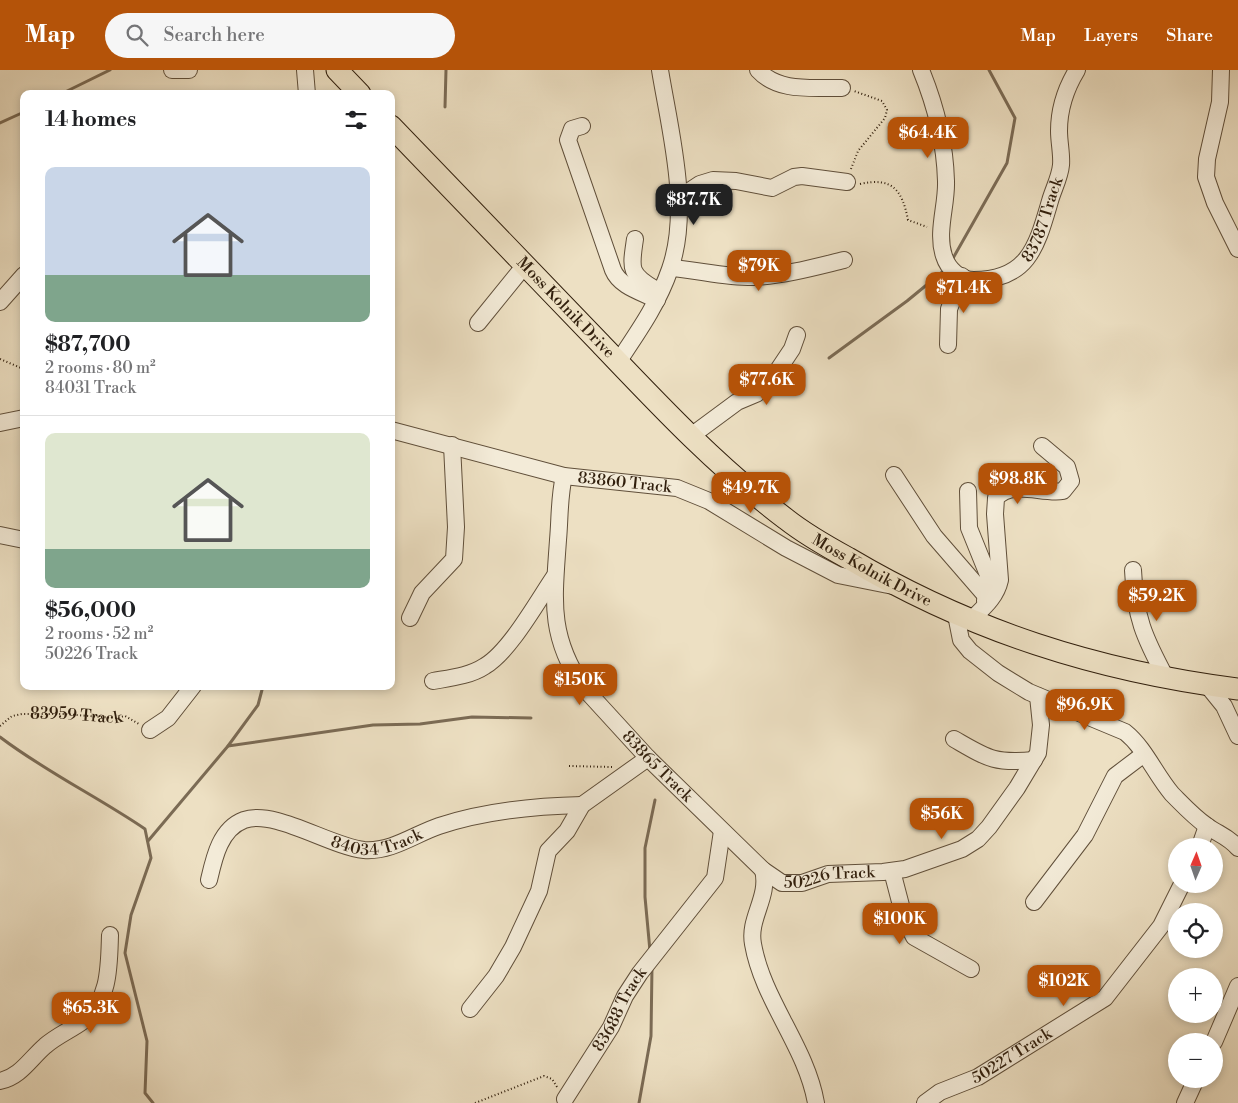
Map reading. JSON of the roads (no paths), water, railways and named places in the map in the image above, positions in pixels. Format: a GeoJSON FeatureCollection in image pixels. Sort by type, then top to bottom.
{"type":"FeatureCollection","features":[{"type":"Feature","properties":{"kind":"main road"},"geometry":{"type":"LineString","coordinates":[[337,70],[356,90]]}},
{"type":"Feature","properties":{"kind":"main road","name":"Moss Kolnik Drive"},"geometry":{"type":"LineString","coordinates":[[395,130],[690,436],[724,469],[813,538],[900,588],[974,610],[1038,647],[1116,668],[1238,689]]}},
{"type":"Feature","properties":{"kind":"street"},"geometry":{"type":"LineString","coordinates":[[172,70],[190,70]]}},
{"type":"Feature","properties":{"kind":"street"},"geometry":{"type":"LineString","coordinates":[[306,70],[307,90]]}},
{"type":"Feature","properties":{"kind":"street"},"geometry":{"type":"LineString","coordinates":[[618,362],[659,296],[671,268],[676,244],[679,198],[660,70]]}},
{"type":"Feature","properties":{"kind":"street"},"geometry":{"type":"LineString","coordinates":[[758,70],[769,81],[779,85],[842,88]]}},
{"type":"Feature","properties":{"kind":"street"},"geometry":{"type":"LineString","coordinates":[[921,70],[936,114],[946,170],[942,244],[948,266],[962,276],[955,290],[947,317],[948,345]]}},
{"type":"Feature","properties":{"kind":"street","name":"83787 Track"},"geometry":{"type":"LineString","coordinates":[[962,276],[977,280],[1006,275],[1025,261],[1039,241],[1061,165],[1059,129],[1063,104],[1066,91],[1077,70]]}},
{"type":"Feature","properties":{"kind":"street"},"geometry":{"type":"LineString","coordinates":[[1221,70],[1220,102],[1207,159],[1206,177],[1215,203],[1238,249]]}},
{"type":"Feature","properties":{"kind":"street"},"geometry":{"type":"LineString","coordinates":[[582,126],[572,129],[568,140],[616,277],[626,285],[659,296]]}},
{"type":"Feature","properties":{"kind":"street"},"geometry":{"type":"LineString","coordinates":[[679,198],[700,184],[712,180],[730,180],[772,188],[794,177],[802,176],[848,182]]}},
{"type":"Feature","properties":{"kind":"street"},"geometry":{"type":"LineString","coordinates":[[636,239],[632,260],[634,273],[640,281],[659,296]]}},
{"type":"Feature","properties":{"kind":"street"},"geometry":{"type":"LineString","coordinates":[[671,268],[755,277],[844,260]]}},
{"type":"Feature","properties":{"kind":"street"},"geometry":{"type":"LineString","coordinates":[[478,323],[525,265]]}},
{"type":"Feature","properties":{"kind":"street"},"geometry":{"type":"LineString","coordinates":[[0,302],[20,280]]}},
{"type":"Feature","properties":{"kind":"street"},"geometry":{"type":"LineString","coordinates":[[690,436],[737,402],[756,394],[768,385],[792,349],[797,335]]}},
{"type":"Feature","properties":{"kind":"street"},"geometry":{"type":"LineString","coordinates":[[0,423],[20,419]]}},
{"type":"Feature","properties":{"kind":"street","name":"83860 Track"},"geometry":{"type":"LineString","coordinates":[[395,431],[564,476],[604,482],[656,484],[677,488],[709,501],[786,548],[838,575],[859,581],[900,588]]}},
{"type":"Feature","properties":{"kind":"street"},"geometry":{"type":"LineString","coordinates":[[410,618],[422,593],[454,558],[456,527],[452,445]]}},
{"type":"Feature","properties":{"kind":"street"},"geometry":{"type":"LineString","coordinates":[[974,610],[998,590],[1000,580],[995,514],[996,498],[1003,492],[1016,489],[1064,491],[1071,481],[1067,467],[1042,446]]}},
{"type":"Feature","properties":{"kind":"street"},"geometry":{"type":"LineString","coordinates":[[894,475],[934,536],[974,610]]}},
{"type":"Feature","properties":{"kind":"street","name":"83865 Track"},"geometry":{"type":"LineString","coordinates":[[564,476],[559,505],[554,604],[556,626],[575,675],[643,761],[699,806],[763,870]]}},
{"type":"Feature","properties":{"kind":"street"},"geometry":{"type":"LineString","coordinates":[[968,491],[969,528],[986,567],[974,610],[961,640],[970,651],[1003,676],[1038,696],[1118,728],[1134,739],[1152,769],[1172,793],[1207,826],[1236,842]]}},
{"type":"Feature","properties":{"kind":"street"},"geometry":{"type":"LineString","coordinates":[[0,535],[20,539]]}},
{"type":"Feature","properties":{"kind":"street"},"geometry":{"type":"LineString","coordinates":[[1133,570],[1138,617],[1149,646],[1166,678]]}},
{"type":"Feature","properties":{"kind":"street"},"geometry":{"type":"LineString","coordinates":[[433,681],[472,672],[486,666],[520,628],[555,576]]}},
{"type":"Feature","properties":{"kind":"street"},"geometry":{"type":"LineString","coordinates":[[1207,685],[1224,706],[1238,736]]}},
{"type":"Feature","properties":{"kind":"street"},"geometry":{"type":"LineString","coordinates":[[150,730],[168,718],[189,690]]}},
{"type":"Feature","properties":{"kind":"street","name":"50226 Track"},"geometry":{"type":"LineString","coordinates":[[763,870],[782,883],[790,884],[802,883],[828,874],[892,871],[905,869],[962,849],[978,839],[1008,802],[1038,753],[1041,737],[1038,696]]}},
{"type":"Feature","properties":{"kind":"street"},"geometry":{"type":"LineString","coordinates":[[954,738],[985,756],[1000,761],[1034,760]]}},
{"type":"Feature","properties":{"kind":"street"},"geometry":{"type":"LineString","coordinates":[[1034,902],[1085,835],[1115,776],[1130,762],[1144,754]]}},
{"type":"Feature","properties":{"kind":"street"},"geometry":{"type":"LineString","coordinates":[[470,1009],[496,976],[513,947],[539,891],[548,851],[567,831],[582,805],[643,761]]}},
{"type":"Feature","properties":{"kind":"street","name":"84034 Track"},"geometry":{"type":"LineString","coordinates":[[209,880],[214,859],[226,834],[238,823],[248,819],[261,818],[286,824],[327,840],[364,850],[373,850],[408,840],[439,826],[454,822],[524,808],[582,805]]}},
{"type":"Feature","properties":{"kind":"street"},"geometry":{"type":"LineString","coordinates":[[1203,838],[1207,826]]}},
{"type":"Feature","properties":{"kind":"street","name":"83688 Track"},"geometry":{"type":"LineString","coordinates":[[565,1098],[611,1027],[625,996],[640,973],[715,878],[722,831]]}},
{"type":"Feature","properties":{"kind":"street","name":"50226 Track"},"geometry":{"type":"LineString","coordinates":[[763,870],[765,886],[752,929],[753,945],[774,1005],[807,1070],[816,1103]]}},
{"type":"Feature","properties":{"kind":"street"},"geometry":{"type":"LineString","coordinates":[[892,871],[904,917],[914,937],[971,969]]}},
{"type":"Feature","properties":{"kind":"street","name":"50227 Track"},"geometry":{"type":"LineString","coordinates":[[925,1103],[940,1092],[966,1084],[985,1073],[1105,998],[1161,926],[1178,893]]}},
{"type":"Feature","properties":{"kind":"street"},"geometry":{"type":"LineString","coordinates":[[0,1082],[13,1076],[47,1044],[72,1029],[92,1012],[105,989],[110,935]]}},
{"type":"Feature","properties":{"kind":"street"},"geometry":{"type":"LineString","coordinates":[[1218,1033],[1238,986]]}},
{"type":"Feature","properties":{"kind":"street"},"geometry":{"type":"LineString","coordinates":[[1185,1103],[1192,1088]]}},
{"type":"Feature","properties":{"kind":"waterway"},"geometry":{"type":"LineString","coordinates":[[69,90],[110,70]]}},
{"type":"Feature","properties":{"kind":"waterway"},"geometry":{"type":"LineString","coordinates":[[445,107],[446,70]]}},
{"type":"Feature","properties":{"kind":"waterway"},"geometry":{"type":"LineString","coordinates":[[952,260],[1007,163],[1015,118],[989,70]]}},
{"type":"Feature","properties":{"kind":"waterway"},"geometry":{"type":"LineString","coordinates":[[0,123],[20,114]]}},
{"type":"Feature","properties":{"kind":"waterway"},"geometry":{"type":"LineString","coordinates":[[829,358],[907,301],[946,269]]}},
{"type":"Feature","properties":{"kind":"waterway"},"geometry":{"type":"LineString","coordinates":[[148,841],[228,746],[258,705],[262,690]]}},
{"type":"Feature","properties":{"kind":"waterway"},"geometry":{"type":"LineString","coordinates":[[228,746],[373,725],[420,724],[472,717],[531,718]]}},
{"type":"Feature","properties":{"kind":"waterway"},"geometry":{"type":"LineString","coordinates":[[0,737],[35,762],[145,829],[151,858],[131,915],[125,953],[147,1041],[145,1093],[153,1103]]}},
{"type":"Feature","properties":{"kind":"waterway"},"geometry":{"type":"LineString","coordinates":[[650,951],[645,897],[645,848],[655,800]]}},
{"type":"Feature","properties":{"kind":"waterway"},"geometry":{"type":"LineString","coordinates":[[639,1103],[651,1036],[652,967]]}}]}
